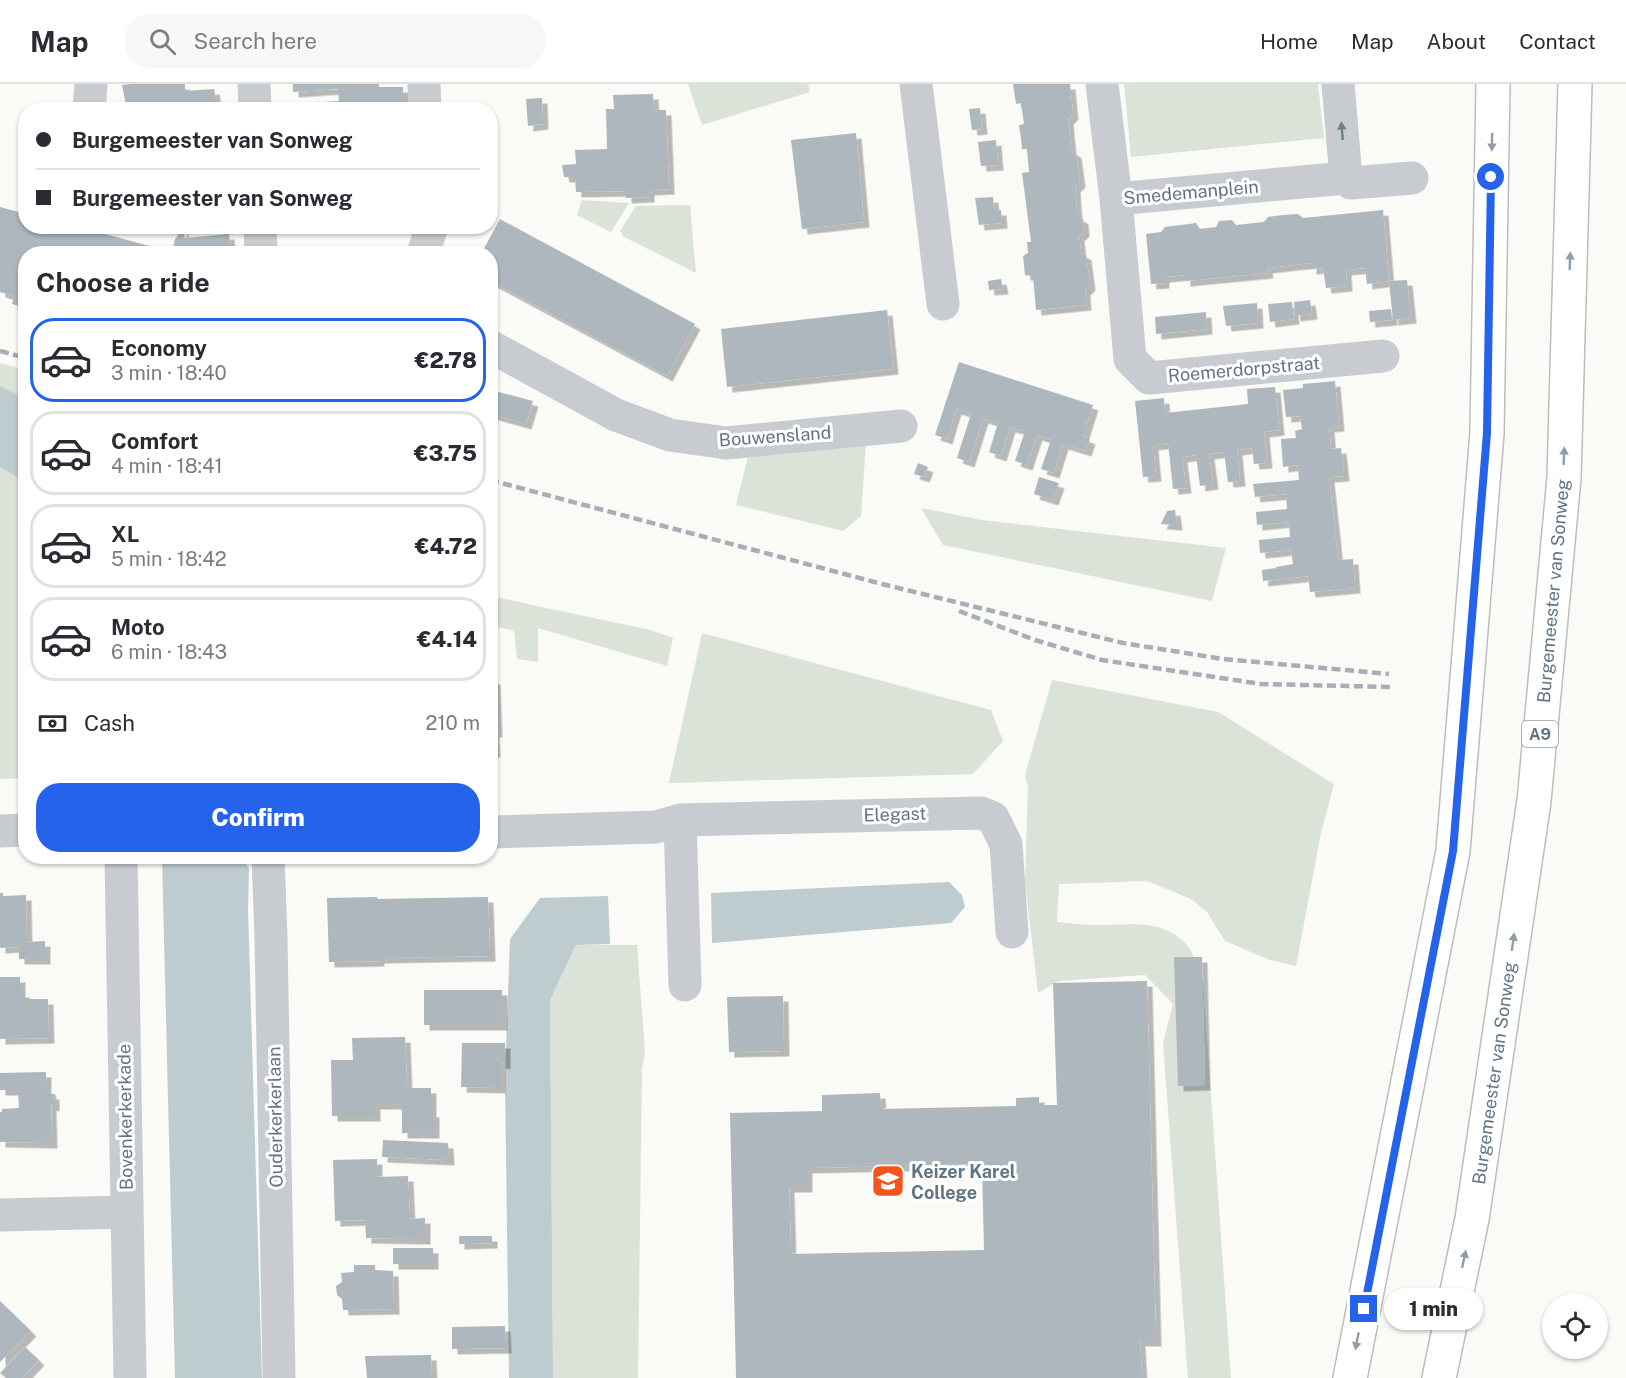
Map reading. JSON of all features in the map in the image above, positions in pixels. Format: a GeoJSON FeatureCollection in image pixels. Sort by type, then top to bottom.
{"type":"FeatureCollection","features":[{"type":"Feature","properties":{"kind":"highway"},"geometry":{"type":"LineString","coordinates":[[1350,1378],[1453,851],[1487,433],[1493,84]]}},
{"type":"Feature","properties":{"kind":"highway","name":"Burgemeester van Sonweg"},"geometry":{"type":"LineString","coordinates":[[1439,1378],[1472,1219],[1534,801],[1564,478],[1575,84]]}},
{"type":"Feature","properties":{"kind":"street"},"geometry":{"type":"LineString","coordinates":[[89,102],[91,84]]}},
{"type":"Feature","properties":{"kind":"street"},"geometry":{"type":"LineString","coordinates":[[254,84],[255,102]]}},
{"type":"Feature","properties":{"kind":"street"},"geometry":{"type":"LineString","coordinates":[[916,84],[943,304]]}},
{"type":"Feature","properties":{"kind":"street","name":"Smedemanplein"},"geometry":{"type":"LineString","coordinates":[[1102,84],[1116,200],[1346,178],[1351,183],[1412,178]]}},
{"type":"Feature","properties":{"kind":"street"},"geometry":{"type":"LineString","coordinates":[[1338,84],[1346,178]]}},
{"type":"Feature","properties":{"kind":"street","name":"Roemerdorpstraat"},"geometry":{"type":"LineString","coordinates":[[1116,200],[1130,359],[1149,378],[1383,356]]}},
{"type":"Feature","properties":{"kind":"street","name":"Bouwensland"},"geometry":{"type":"LineString","coordinates":[[498,350],[616,415],[670,435],[726,443],[901,426]]}},
{"type":"Feature","properties":{"kind":"street","name":"Elegast"},"geometry":{"type":"LineString","coordinates":[[498,832],[656,827],[680,820],[981,813],[993,818],[1006,844],[1012,932]]}},
{"type":"Feature","properties":{"kind":"street"},"geometry":{"type":"LineString","coordinates":[[680,820],[685,985]]}},
{"type":"Feature","properties":{"kind":"street"},"geometry":{"type":"LineString","coordinates":[[0,831],[18,830]]}},
{"type":"Feature","properties":{"kind":"street","name":"Bovenkerkerkade"},"geometry":{"type":"LineString","coordinates":[[121,864],[130,1378]]}},
{"type":"Feature","properties":{"kind":"street","name":"Ouderkerkerlaan"},"geometry":{"type":"LineString","coordinates":[[268,864],[279,1378]]}},
{"type":"Feature","properties":{"kind":"street"},"geometry":{"type":"LineString","coordinates":[[0,1215],[127,1212]]}},
{"type":"Feature","properties":{"kind":"shaded area"},"geometry":{"type":"Polygon","coordinates":[[[688,84],[808,84],[810,92],[702,125],[688,84]]]}},
{"type":"Feature","properties":{"kind":"shaded area"},"geometry":{"type":"Polygon","coordinates":[[[1124,84],[1318,84],[1324,138],[1131,157],[1124,84]]]}},
{"type":"Feature","properties":{"kind":"shaded area"},"geometry":{"type":"Polygon","coordinates":[[[582,200],[629,203],[611,232],[577,215],[582,200]]]}},
{"type":"Feature","properties":{"kind":"shaded area"},"geometry":{"type":"Polygon","coordinates":[[[690,205],[696,273],[624,237],[620,231],[636,206],[690,205]]]}},
{"type":"Feature","properties":{"kind":"shaded area"},"geometry":{"type":"Polygon","coordinates":[[[0,363],[18,368],[18,778],[0,779],[0,363]]]}},
{"type":"Feature","properties":{"kind":"shaded area"},"geometry":{"type":"Polygon","coordinates":[[[0,386],[18,395],[18,478],[0,467],[0,386]]]}},
{"type":"Feature","properties":{"kind":"shaded area"},"geometry":{"type":"Polygon","coordinates":[[[866,444],[861,516],[843,531],[736,505],[749,452],[866,444]]]}},
{"type":"Feature","properties":{"kind":"shaded area"},"geometry":{"type":"Polygon","coordinates":[[[921,508],[982,520],[1226,548],[1212,601],[943,545],[921,508]]]}},
{"type":"Feature","properties":{"kind":"shaded area"},"geometry":{"type":"Polygon","coordinates":[[[498,597],[650,630],[673,638],[667,666],[538,628],[538,662],[517,659],[514,631],[498,627],[498,597]]]}},
{"type":"Feature","properties":{"kind":"shaded area"},"geometry":{"type":"Polygon","coordinates":[[[702,633],[991,710],[1003,741],[973,774],[669,783],[702,633]]]}},
{"type":"Feature","properties":{"kind":"shaded area"},"geometry":{"type":"Polygon","coordinates":[[[1052,680],[1218,712],[1334,784],[1321,833],[1296,966],[1270,960],[1225,941],[1207,912],[1191,899],[1147,881],[1059,884],[1057,922],[1094,925],[1134,924],[1167,930],[1189,948],[1203,982],[1231,1378],[1188,1378],[1163,1043],[1173,1004],[1145,975],[1059,981],[1038,993],[1025,881],[1028,786],[1025,775],[1052,680]]]}},
{"type":"Feature","properties":{"kind":"shaded area"},"geometry":{"type":"Polygon","coordinates":[[[162,864],[246,864],[249,868],[248,910],[262,1378],[175,1378],[162,864]]]}},
{"type":"Feature","properties":{"kind":"shaded area"},"geometry":{"type":"Polygon","coordinates":[[[949,882],[962,895],[965,907],[951,923],[712,943],[711,893],[949,882]]]}},
{"type":"Feature","properties":{"kind":"shaded area"},"geometry":{"type":"Polygon","coordinates":[[[608,896],[610,944],[576,945],[550,1000],[553,1378],[509,1378],[505,1078],[510,939],[540,898],[608,896]]]}},
{"type":"Feature","properties":{"kind":"shaded area"},"geometry":{"type":"Polygon","coordinates":[[[576,945],[637,945],[645,1052],[642,1069],[638,1378],[553,1378],[550,1000],[576,945]]]}},
{"type":"Feature","properties":{"kind":"building"},"geometry":{"type":"Polygon","coordinates":[[[185,84],[185,91],[214,89],[216,102],[125,102],[122,85],[185,84]]]}},
{"type":"Feature","properties":{"kind":"building"},"geometry":{"type":"Polygon","coordinates":[[[293,84],[379,84],[379,87],[403,87],[403,102],[324,102],[339,101],[338,89],[293,92],[293,84]]]}},
{"type":"Feature","properties":{"kind":"building"},"geometry":{"type":"Polygon","coordinates":[[[1013,84],[1070,84],[1073,114],[1068,119],[1071,149],[1076,153],[1080,182],[1075,187],[1077,215],[1083,219],[1084,231],[1079,236],[1081,252],[1086,255],[1090,285],[1085,290],[1086,305],[1036,310],[1033,276],[1025,275],[1023,256],[1028,253],[1027,242],[1031,242],[1022,173],[1029,172],[1027,149],[1022,149],[1019,125],[1024,124],[1021,103],[1016,104],[1013,84]]]}},
{"type":"Feature","properties":{"kind":"building"},"geometry":{"type":"Polygon","coordinates":[[[653,94],[654,110],[666,110],[669,189],[649,190],[649,197],[626,198],[626,191],[576,192],[575,177],[564,177],[562,165],[576,164],[575,150],[607,149],[606,109],[614,109],[613,95],[653,94]]]}},
{"type":"Feature","properties":{"kind":"building"},"geometry":{"type":"Polygon","coordinates":[[[542,98],[543,124],[528,126],[526,99],[542,98]]]}},
{"type":"Feature","properties":{"kind":"building"},"geometry":{"type":"Polygon","coordinates":[[[980,108],[982,129],[972,130],[969,109],[980,108]]]}},
{"type":"Feature","properties":{"kind":"building"},"geometry":{"type":"Polygon","coordinates":[[[856,133],[864,222],[802,229],[791,140],[856,133]]]}},
{"type":"Feature","properties":{"kind":"building"},"geometry":{"type":"Polygon","coordinates":[[[996,140],[998,165],[981,166],[978,142],[996,140]]]}},
{"type":"Feature","properties":{"kind":"building"},"geometry":{"type":"Polygon","coordinates":[[[993,197],[994,210],[1001,210],[1002,223],[979,225],[975,198],[993,197]]]}},
{"type":"Feature","properties":{"kind":"building"},"geometry":{"type":"Polygon","coordinates":[[[0,207],[18,212],[18,234],[105,234],[150,246],[18,246],[18,306],[12,304],[14,296],[0,292],[0,207]]]}},
{"type":"Feature","properties":{"kind":"building"},"geometry":{"type":"Polygon","coordinates":[[[1383,210],[1389,281],[1367,284],[1365,268],[1346,270],[1347,286],[1326,288],[1323,268],[1311,269],[1311,263],[1267,268],[1268,273],[1185,281],[1185,275],[1164,277],[1164,283],[1151,284],[1146,234],[1161,232],[1165,227],[1196,223],[1200,229],[1216,227],[1219,221],[1232,220],[1236,225],[1264,222],[1268,217],[1283,215],[1298,214],[1303,218],[1383,210]]]}},
{"type":"Feature","properties":{"kind":"building"},"geometry":{"type":"Polygon","coordinates":[[[500,219],[695,324],[667,376],[498,285],[498,246],[485,246],[492,234],[498,234],[500,219]]]}},
{"type":"Feature","properties":{"kind":"building"},"geometry":{"type":"Polygon","coordinates":[[[179,234],[184,234],[185,238],[229,234],[230,246],[173,246],[179,234]]]}},
{"type":"Feature","properties":{"kind":"building"},"geometry":{"type":"Polygon","coordinates":[[[1001,279],[1003,289],[989,290],[988,281],[1001,279]]]}},
{"type":"Feature","properties":{"kind":"building"},"geometry":{"type":"Polygon","coordinates":[[[1407,280],[1411,318],[1393,320],[1389,281],[1407,280]]]}},
{"type":"Feature","properties":{"kind":"building"},"geometry":{"type":"Polygon","coordinates":[[[1310,300],[1312,314],[1295,316],[1294,302],[1310,300]]]}},
{"type":"Feature","properties":{"kind":"building"},"geometry":{"type":"Polygon","coordinates":[[[1292,302],[1294,319],[1270,322],[1268,304],[1292,302]]]}},
{"type":"Feature","properties":{"kind":"building"},"geometry":{"type":"Polygon","coordinates":[[[1257,303],[1258,323],[1226,326],[1223,306],[1257,303]]]}},
{"type":"Feature","properties":{"kind":"building"},"geometry":{"type":"Polygon","coordinates":[[[1391,309],[1392,320],[1370,322],[1369,311],[1391,309]]]}},
{"type":"Feature","properties":{"kind":"building"},"geometry":{"type":"Polygon","coordinates":[[[887,310],[893,369],[727,387],[721,329],[887,310]]]}},
{"type":"Feature","properties":{"kind":"building"},"geometry":{"type":"Polygon","coordinates":[[[1206,312],[1207,329],[1156,334],[1155,317],[1206,312]]]}},
{"type":"Feature","properties":{"kind":"building"},"geometry":{"type":"Polygon","coordinates":[[[959,362],[1093,405],[1083,436],[1090,439],[1086,451],[1063,444],[1054,473],[1041,469],[1051,440],[1037,435],[1027,465],[1015,461],[1025,431],[1010,427],[1001,456],[989,452],[998,423],[983,418],[969,462],[957,458],[971,414],[956,409],[947,439],[935,435],[959,362]]]}},
{"type":"Feature","properties":{"kind":"building"},"geometry":{"type":"Polygon","coordinates":[[[1335,381],[1339,426],[1329,427],[1331,449],[1341,448],[1344,476],[1329,477],[1338,560],[1353,559],[1355,588],[1310,592],[1308,576],[1263,581],[1262,570],[1293,564],[1291,550],[1260,553],[1259,540],[1290,537],[1289,522],[1257,525],[1256,512],[1287,509],[1286,494],[1255,497],[1253,484],[1299,480],[1298,465],[1283,467],[1281,439],[1296,438],[1295,431],[1302,429],[1300,416],[1286,417],[1283,390],[1303,388],[1303,384],[1335,381]]]}},
{"type":"Feature","properties":{"kind":"building"},"geometry":{"type":"Polygon","coordinates":[[[1275,387],[1279,430],[1264,432],[1267,463],[1254,464],[1252,448],[1237,450],[1240,481],[1228,482],[1224,452],[1209,454],[1213,484],[1200,486],[1196,455],[1182,457],[1186,488],[1173,489],[1168,443],[1153,445],[1156,476],[1143,477],[1135,401],[1164,398],[1165,413],[1248,404],[1247,389],[1275,387]]]}},
{"type":"Feature","properties":{"kind":"building"},"geometry":{"type":"Polygon","coordinates":[[[498,392],[533,401],[526,424],[498,416],[498,392]]]}},
{"type":"Feature","properties":{"kind":"building"},"geometry":{"type":"Polygon","coordinates":[[[918,463],[928,467],[924,477],[914,474],[918,463]]]}},
{"type":"Feature","properties":{"kind":"building"},"geometry":{"type":"Polygon","coordinates":[[[1039,477],[1059,483],[1053,500],[1034,494],[1039,477]]]}},
{"type":"Feature","properties":{"kind":"building"},"geometry":{"type":"Polygon","coordinates":[[[1175,510],[1177,525],[1161,524],[1167,511],[1175,510]]]}},
{"type":"Feature","properties":{"kind":"building"},"geometry":{"type":"Polygon","coordinates":[[[0,893],[3,893],[3,896],[26,895],[27,942],[45,941],[45,959],[19,959],[19,947],[0,948],[0,893]]]}},
{"type":"Feature","properties":{"kind":"building"},"geometry":{"type":"Polygon","coordinates":[[[377,897],[378,899],[488,897],[490,956],[379,958],[379,961],[329,962],[327,898],[377,897]]]}},
{"type":"Feature","properties":{"kind":"building"},"geometry":{"type":"Polygon","coordinates":[[[1174,957],[1202,957],[1205,1085],[1178,1086],[1174,957]]]}},
{"type":"Feature","properties":{"kind":"building"},"geometry":{"type":"Polygon","coordinates":[[[0,977],[20,977],[20,992],[24,992],[24,999],[48,999],[49,1038],[0,1039],[0,977]]]}},
{"type":"Feature","properties":{"kind":"building"},"geometry":{"type":"Polygon","coordinates":[[[1147,981],[1156,1341],[1140,1341],[1142,1378],[736,1378],[730,1113],[822,1111],[822,1095],[880,1093],[881,1109],[1016,1106],[1016,1098],[1039,1097],[1039,1105],[1057,1105],[1053,983],[1147,981]],[[982,1164],[807,1168],[807,1187],[789,1187],[791,1254],[984,1250],[982,1164]]]}},
{"type":"Feature","properties":{"kind":"building"},"geometry":{"type":"Polygon","coordinates":[[[424,990],[502,990],[502,1025],[424,1025],[424,990]]]}},
{"type":"Feature","properties":{"kind":"building"},"geometry":{"type":"Polygon","coordinates":[[[783,996],[784,1051],[729,1052],[727,997],[783,996]]]}},
{"type":"Feature","properties":{"kind":"building"},"geometry":{"type":"Polygon","coordinates":[[[405,1037],[407,1088],[431,1088],[434,1133],[402,1133],[402,1106],[394,1104],[375,1104],[375,1116],[332,1116],[331,1060],[353,1060],[352,1038],[405,1037]]]}},
{"type":"Feature","properties":{"kind":"building"},"geometry":{"type":"Polygon","coordinates":[[[462,1043],[505,1043],[505,1064],[500,1063],[500,1088],[461,1087],[462,1043]]]}},
{"type":"Feature","properties":{"kind":"building"},"geometry":{"type":"Polygon","coordinates":[[[46,1072],[46,1089],[50,1089],[51,1094],[54,1094],[54,1106],[51,1105],[52,1143],[0,1142],[0,1112],[2,1109],[19,1108],[18,1090],[0,1090],[0,1073],[46,1072]]]}},
{"type":"Feature","properties":{"kind":"building"},"geometry":{"type":"Polygon","coordinates":[[[383,1140],[448,1143],[449,1160],[382,1157],[383,1140]]]}},
{"type":"Feature","properties":{"kind":"building"},"geometry":{"type":"Polygon","coordinates":[[[377,1159],[377,1177],[408,1176],[410,1219],[425,1218],[425,1239],[366,1238],[365,1220],[335,1221],[333,1160],[377,1159]]]}},
{"type":"Feature","properties":{"kind":"building"},"geometry":{"type":"Polygon","coordinates":[[[459,1236],[492,1236],[492,1243],[459,1244],[459,1236]]]}},
{"type":"Feature","properties":{"kind":"building"},"geometry":{"type":"Polygon","coordinates":[[[393,1248],[433,1248],[433,1264],[393,1264],[393,1248]]]}},
{"type":"Feature","properties":{"kind":"building"},"geometry":{"type":"Polygon","coordinates":[[[354,1265],[375,1265],[375,1270],[393,1271],[394,1309],[343,1310],[342,1299],[337,1295],[336,1286],[342,1282],[341,1273],[354,1272],[354,1265]]]}},
{"type":"Feature","properties":{"kind":"building"},"geometry":{"type":"Polygon","coordinates":[[[0,1301],[31,1331],[0,1362],[0,1301]]]}},
{"type":"Feature","properties":{"kind":"building"},"geometry":{"type":"Polygon","coordinates":[[[505,1326],[506,1348],[452,1349],[452,1327],[505,1326]]]}},
{"type":"Feature","properties":{"kind":"building"},"geometry":{"type":"Polygon","coordinates":[[[25,1347],[39,1360],[22,1378],[6,1378],[0,1373],[25,1347]]]}},
{"type":"Feature","properties":{"kind":"building"},"geometry":{"type":"Polygon","coordinates":[[[431,1355],[432,1378],[367,1378],[365,1356],[431,1355]]]}},
{"type":"Feature","properties":{"kind":"railway"},"geometry":{"type":"LineString","coordinates":[[0,351],[18,356]]}},
{"type":"Feature","properties":{"kind":"railway"},"geometry":{"type":"LineString","coordinates":[[498,482],[882,584],[1123,643],[1223,659],[1389,674]]}},
{"type":"Feature","properties":{"kind":"railway"},"geometry":{"type":"LineString","coordinates":[[959,611],[1035,640],[1102,660],[1261,684],[1390,687]]}},
{"type":"Feature","properties":{"kind":"place","name":"Keizer Karel College"},"geometry":{"type":"Point","coordinates":[888,1181]}},
{"type":"Feature","properties":{"kind":"route"},"geometry":{"type":"LineString","coordinates":[[1364,1309],[1453,851],[1487,433],[1491,177]]}}]}
